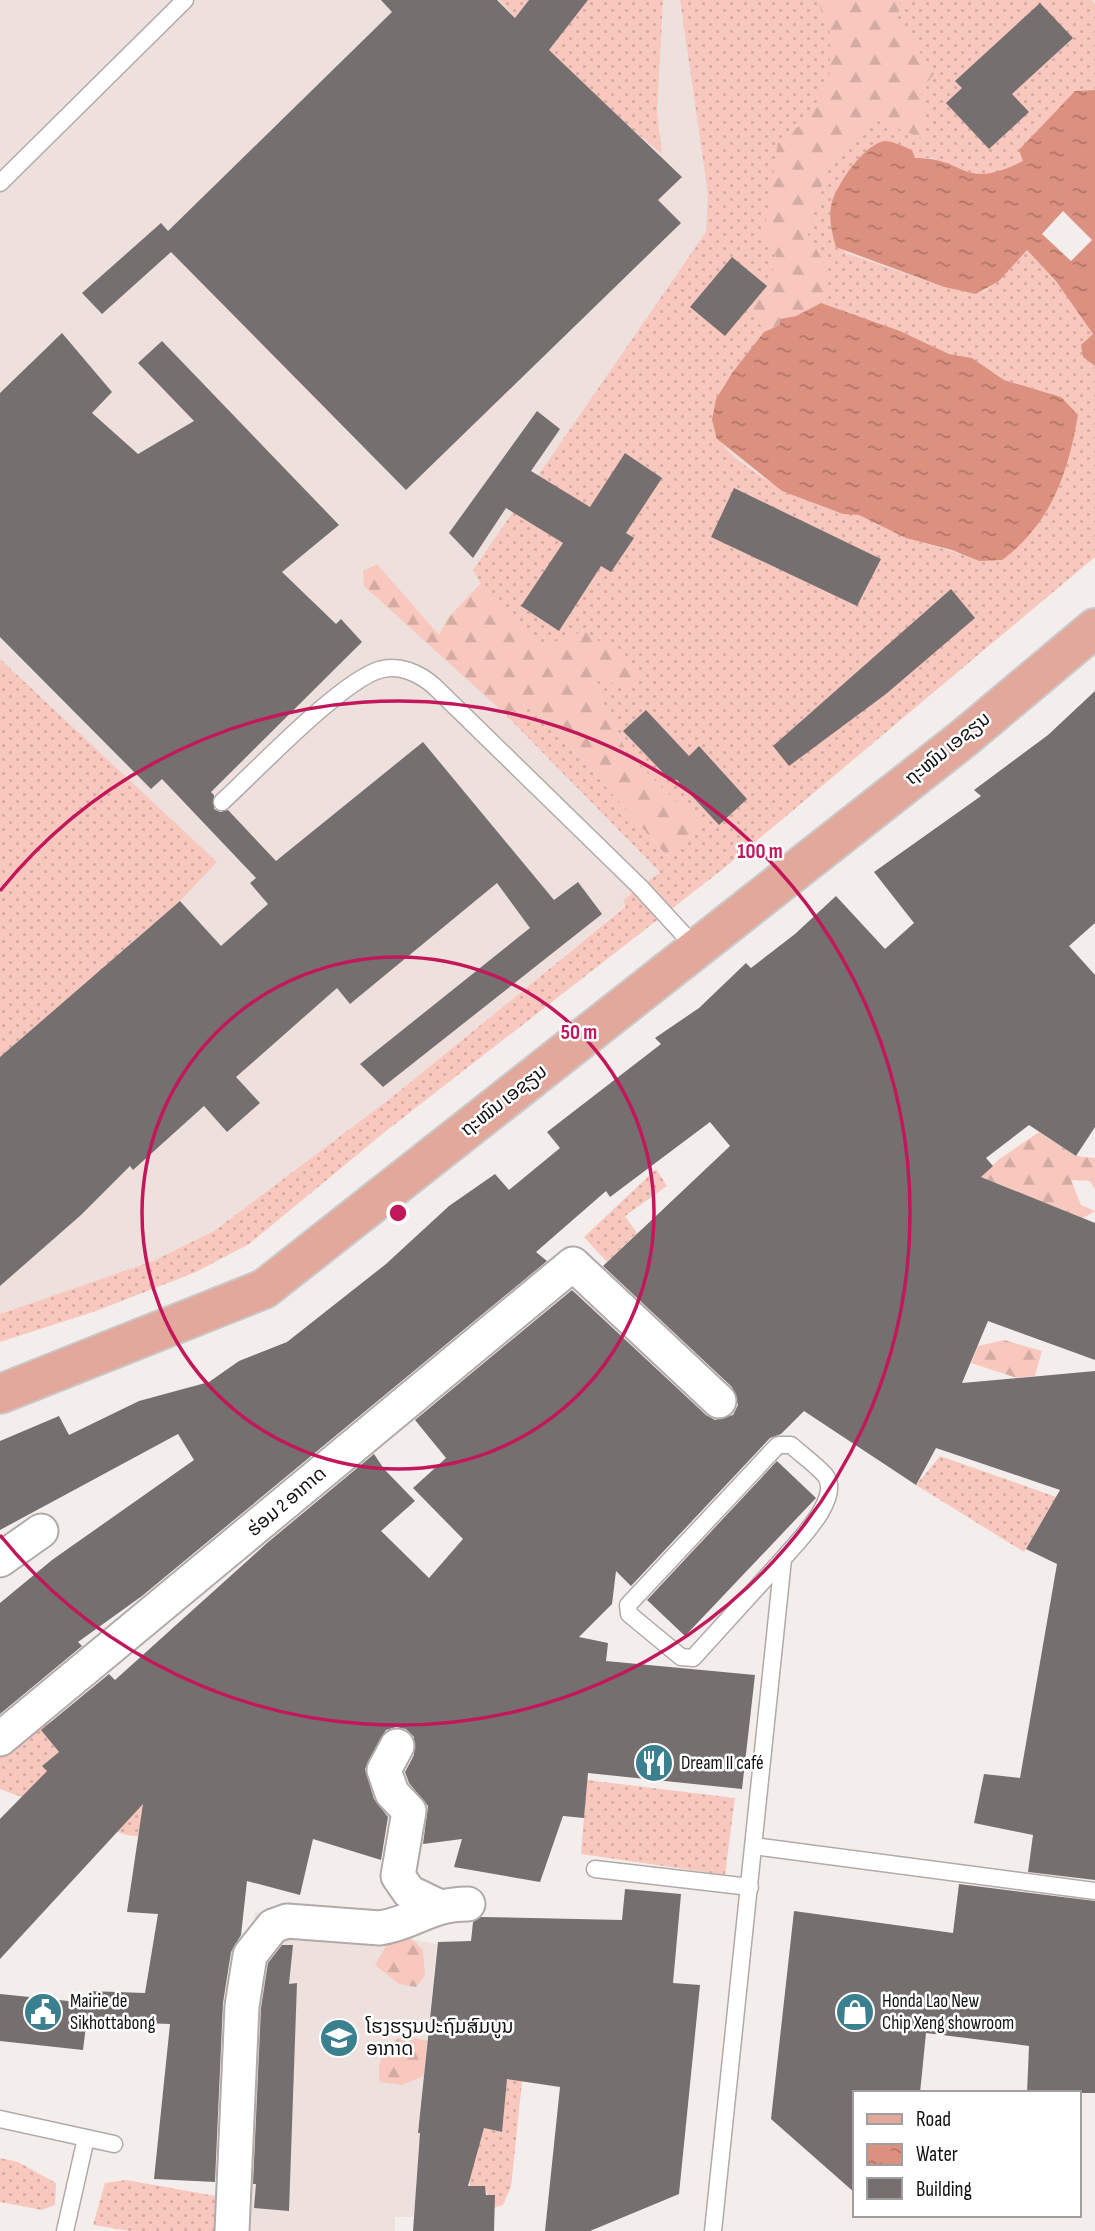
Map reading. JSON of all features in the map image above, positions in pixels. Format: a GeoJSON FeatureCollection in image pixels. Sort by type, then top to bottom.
{"type":"FeatureCollection","features":[{"type":"Feature","properties":{"kind":"main road","name":"ຖະໜົນ ເອຊຽນ"},"geometry":{"type":"LineString","coordinates":[[0,1394],[264,1289],[964,738],[1095,628]]}},
{"type":"Feature","properties":{"kind":"street","name":"ຮ່ອມ 2 ອາກາດ"},"geometry":{"type":"LineString","coordinates":[[0,1739],[573,1264],[719,1401]]}},
{"type":"Feature","properties":{"kind":"street"},"geometry":{"type":"LineString","coordinates":[[0,1560],[41,1531]]}},
{"type":"Feature","properties":{"kind":"street"},"geometry":{"type":"LineString","coordinates":[[232,2231],[242,2006],[250,1955],[273,1926],[287,1921],[380,1928],[395,1926],[453,1905],[409,1892],[398,1876],[409,1811],[392,1793],[384,1770],[397,1746]]}},
{"type":"Feature","properties":{"kind":"lane"},"geometry":{"type":"LineString","coordinates":[[0,183],[185,0]]}},
{"type":"Feature","properties":{"kind":"lane"},"geometry":{"type":"LineString","coordinates":[[222,802],[346,689],[379,670],[404,669],[422,676],[434,686],[640,887],[696,948]]}},
{"type":"Feature","properties":{"kind":"lane"},"geometry":{"type":"LineString","coordinates":[[713,2231],[783,1559],[827,1503],[829,1492],[825,1476],[791,1446],[778,1446],[634,1595],[628,1605],[629,1614],[681,1657],[693,1658],[783,1559]]}},
{"type":"Feature","properties":{"kind":"lane"},"geometry":{"type":"LineString","coordinates":[[754,1846],[1095,1891]]}},
{"type":"Feature","properties":{"kind":"lane"},"geometry":{"type":"LineString","coordinates":[[594,1869],[750,1887]]}},
{"type":"Feature","properties":{"kind":"lane"},"geometry":{"type":"LineString","coordinates":[[0,2119],[114,2144]]}},
{"type":"Feature","properties":{"kind":"lane"},"geometry":{"type":"LineString","coordinates":[[65,2231],[86,2138]]}},
{"type":"Feature","properties":{"kind":"shaded area"},"geometry":{"type":"Polygon","coordinates":[[[0,0],[1095,0],[1095,532],[999,614],[623,900],[626,905],[391,1098],[214,1231],[153,1261],[0,1314],[0,0]]]}},
{"type":"Feature","properties":{"kind":"shaded area","name":"ໂຮງຮຽນປະຖົມສົມບູນ ອາກາດ"},"geometry":{"type":"Polygon","coordinates":[[[255,1912],[437,1944],[418,2133],[463,2139],[414,2217],[395,2217],[395,2231],[242,2231],[255,1912]]]}},
{"type":"Feature","properties":{"kind":"green space"},"geometry":{"type":"Polygon","coordinates":[[[499,0],[663,0],[657,112],[662,154],[579,86],[499,0]]]}},
{"type":"Feature","properties":{"kind":"green space"},"geometry":{"type":"Polygon","coordinates":[[[680,0],[1092,0],[1095,5],[1095,90],[1075,91],[1038,130],[1023,161],[1002,171],[980,176],[968,174],[933,158],[915,158],[911,150],[887,141],[873,145],[832,202],[832,234],[846,253],[944,287],[976,294],[985,291],[1027,250],[1056,281],[1094,334],[1083,357],[1095,366],[1095,557],[723,869],[386,1131],[249,1244],[196,1272],[96,1311],[0,1342],[0,1314],[153,1261],[214,1231],[391,1098],[626,906],[623,900],[660,872],[503,712],[537,708],[667,856],[701,825],[628,755],[598,691],[584,631],[541,648],[489,597],[473,570],[706,232],[708,194],[680,0]],[[821,303],[796,316],[781,319],[780,325],[728,378],[715,404],[713,418],[716,434],[743,464],[783,489],[824,507],[866,517],[902,536],[979,561],[1061,397],[1004,380],[972,358],[949,354],[900,331],[821,303]]]}},
{"type":"Feature","properties":{"kind":"green space"},"geometry":{"type":"Polygon","coordinates":[[[817,0],[901,0],[898,18],[934,74],[921,90],[927,140],[870,118],[825,174],[808,235],[829,271],[821,303],[796,316],[781,319],[780,325],[764,332],[751,306],[767,286],[777,258],[764,234],[778,142],[806,121],[829,80],[831,35],[817,0]]]}},
{"type":"Feature","properties":{"kind":"green space"},"geometry":{"type":"Polygon","coordinates":[[[377,564],[439,635],[448,618],[481,583],[489,597],[541,647],[584,631],[630,662],[642,678],[619,687],[597,674],[598,691],[628,755],[701,825],[667,856],[537,708],[503,712],[364,586],[363,571],[377,564]]]}},
{"type":"Feature","properties":{"kind":"green space"},"geometry":{"type":"Polygon","coordinates":[[[0,659],[217,862],[180,901],[0,1057],[0,659]]]}},
{"type":"Feature","properties":{"kind":"green space"},"geometry":{"type":"Polygon","coordinates":[[[1039,1132],[1076,1156],[1095,1158],[1095,1190],[1090,1181],[1071,1180],[1081,1205],[1095,1211],[1083,1218],[981,1177],[998,1160],[1039,1132]]]}},
{"type":"Feature","properties":{"kind":"green space"},"geometry":{"type":"Polygon","coordinates":[[[656,1169],[667,1186],[625,1216],[637,1233],[607,1262],[584,1237],[656,1169]]]}},
{"type":"Feature","properties":{"kind":"green space"},"geometry":{"type":"Polygon","coordinates":[[[1004,1340],[1042,1351],[1035,1376],[1017,1378],[971,1363],[978,1346],[1004,1340]]]}},
{"type":"Feature","properties":{"kind":"green space"},"geometry":{"type":"Polygon","coordinates":[[[940,1456],[1056,1497],[1024,1552],[916,1485],[940,1456]]]}},
{"type":"Feature","properties":{"kind":"green space"},"geometry":{"type":"Polygon","coordinates":[[[44,1713],[58,1733],[49,1740],[59,1752],[43,1766],[87,1818],[162,1792],[145,1837],[126,1835],[0,1789],[0,1749],[44,1713]]]}},
{"type":"Feature","properties":{"kind":"green space"},"geometry":{"type":"Polygon","coordinates":[[[587,1780],[735,1798],[725,1875],[581,1854],[587,1780]]]}},
{"type":"Feature","properties":{"kind":"green space"},"geometry":{"type":"Polygon","coordinates":[[[392,1936],[412,1939],[423,1950],[425,1976],[416,1987],[399,1984],[375,1965],[392,1936]]]}},
{"type":"Feature","properties":{"kind":"green space"},"geometry":{"type":"Polygon","coordinates":[[[535,1958],[511,2187],[503,2205],[494,2208],[484,2186],[470,2186],[468,2177],[484,2128],[501,2132],[487,2082],[535,1958]]]}},
{"type":"Feature","properties":{"kind":"green space"},"geometry":{"type":"Polygon","coordinates":[[[403,2035],[427,2041],[424,2076],[402,2085],[380,2082],[379,2067],[383,2055],[403,2035]]]}},
{"type":"Feature","properties":{"kind":"green space"},"geometry":{"type":"Polygon","coordinates":[[[0,2158],[18,2162],[56,2183],[55,2205],[42,2210],[0,2202],[0,2158]]]}},
{"type":"Feature","properties":{"kind":"green space"},"geometry":{"type":"Polygon","coordinates":[[[126,2180],[216,2196],[226,2225],[219,2231],[130,2231],[93,2225],[105,2183],[126,2180]]]}},
{"type":"Feature","properties":{"kind":"water"},"geometry":{"type":"Polygon","coordinates":[[[1095,90],[1095,366],[1083,357],[1081,345],[1093,334],[1056,281],[1027,250],[999,281],[976,294],[944,287],[836,247],[830,219],[835,194],[861,156],[877,143],[891,142],[912,150],[915,158],[945,162],[965,171],[987,173],[1002,170],[1023,161],[1019,150],[1075,91],[1095,90]]]}},
{"type":"Feature","properties":{"kind":"water"},"geometry":{"type":"Polygon","coordinates":[[[821,303],[900,331],[949,354],[972,358],[1004,380],[1061,397],[1078,415],[1069,457],[1055,496],[1033,530],[1002,560],[979,561],[952,550],[906,538],[859,515],[843,514],[782,491],[717,439],[712,420],[716,399],[732,373],[764,332],[780,325],[780,319],[796,316],[821,303]]]}},
{"type":"Feature","properties":{"kind":"pier"},"geometry":{"type":"Polygon","coordinates":[[[1063,211],[1092,240],[1071,261],[1042,234],[1063,211]]]}},
{"type":"Feature","properties":{"kind":"building"},"geometry":{"type":"Polygon","coordinates":[[[381,0],[497,0],[515,18],[529,0],[588,0],[549,50],[682,177],[658,200],[681,223],[406,490],[171,252],[102,314],[82,293],[161,223],[168,231],[392,12],[381,0]]]}},
{"type":"Feature","properties":{"kind":"building"},"geometry":{"type":"Polygon","coordinates":[[[1040,3],[1073,38],[1012,94],[1029,112],[989,149],[946,103],[962,88],[955,81],[1040,3]]]}},
{"type":"Feature","properties":{"kind":"building"},"geometry":{"type":"Polygon","coordinates":[[[732,257],[767,286],[725,336],[690,307],[732,257]]]}},
{"type":"Feature","properties":{"kind":"building"},"geometry":{"type":"Polygon","coordinates":[[[62,333],[112,392],[92,413],[138,454],[194,421],[138,363],[162,341],[339,525],[282,572],[336,624],[341,619],[362,642],[211,792],[214,795],[214,809],[220,812],[228,810],[276,861],[423,742],[554,900],[578,882],[602,914],[383,1087],[360,1064],[530,928],[497,883],[350,1004],[337,988],[236,1077],[260,1103],[227,1132],[204,1106],[133,1170],[130,1166],[81,1215],[0,1286],[0,1057],[180,901],[221,946],[268,904],[250,883],[256,878],[162,779],[151,789],[0,637],[0,393],[62,333]]]}},
{"type":"Feature","properties":{"kind":"building"},"geometry":{"type":"Polygon","coordinates":[[[537,411],[560,429],[531,471],[590,507],[625,453],[662,478],[626,533],[634,538],[611,572],[601,566],[559,631],[521,606],[563,543],[506,508],[473,558],[449,533],[537,411]]]}},
{"type":"Feature","properties":{"kind":"building"},"geometry":{"type":"Polygon","coordinates":[[[734,488],[881,559],[857,606],[711,537],[734,488]]]}},
{"type":"Feature","properties":{"kind":"building"},"geometry":{"type":"Polygon","coordinates":[[[951,589],[975,618],[886,694],[789,766],[773,746],[951,589]]]}},
{"type":"Feature","properties":{"kind":"building"},"geometry":{"type":"Polygon","coordinates":[[[1095,691],[1095,923],[1069,946],[1095,975],[1095,1127],[1076,1156],[1029,1125],[986,1158],[993,1166],[981,1177],[1095,1223],[1095,1360],[988,1321],[962,1383],[1095,1371],[1095,1880],[1028,1872],[1033,1835],[974,1823],[984,1774],[1020,1778],[1057,1564],[1026,1549],[1060,1490],[936,1448],[916,1485],[804,1411],[781,1434],[770,1438],[631,1586],[616,1571],[612,1604],[579,1637],[608,1643],[606,1661],[755,1675],[742,1789],[588,1773],[584,1818],[563,1816],[540,1882],[454,1867],[462,1839],[423,1844],[428,1806],[409,1783],[405,1772],[414,1755],[414,1737],[406,1729],[396,1727],[386,1730],[365,1769],[374,1799],[388,1817],[381,1860],[313,1839],[300,1895],[247,1881],[241,1935],[231,1952],[223,2003],[215,2182],[154,2179],[170,2024],[87,2021],[88,2010],[83,2050],[0,2041],[0,1994],[88,2003],[88,1991],[145,1993],[158,1914],[127,1912],[143,1804],[0,1959],[0,1819],[47,1771],[42,1766],[59,1752],[41,1730],[109,1674],[115,1680],[267,1543],[374,1454],[384,1469],[415,1501],[381,1531],[429,1578],[463,1539],[413,1488],[446,1458],[415,1420],[572,1290],[706,1415],[715,1420],[733,1415],[738,1405],[732,1387],[603,1266],[730,1146],[710,1122],[610,1197],[606,1191],[536,1252],[547,1261],[142,1596],[78,1642],[82,1646],[0,1714],[0,1603],[52,1560],[194,1460],[178,1434],[0,1530],[0,1441],[59,1416],[69,1435],[139,1401],[209,1382],[239,1361],[287,1342],[386,1264],[449,1206],[495,1174],[509,1190],[560,1148],[547,1132],[661,1044],[655,1038],[699,1008],[746,963],[751,968],[795,934],[836,896],[885,949],[914,923],[874,872],[981,796],[974,790],[1048,735],[1095,691]]]}},
{"type":"Feature","properties":{"kind":"building"},"geometry":{"type":"Polygon","coordinates":[[[646,710],[689,756],[699,746],[747,799],[719,825],[677,780],[671,781],[623,731],[646,710]]]}},
{"type":"Feature","properties":{"kind":"building"},"geometry":{"type":"Polygon","coordinates":[[[777,1461],[816,1498],[685,1636],[647,1600],[777,1461]]]}},
{"type":"Feature","properties":{"kind":"building"},"geometry":{"type":"Polygon","coordinates":[[[959,1884],[1095,1901],[1095,2093],[1027,2091],[1029,2046],[926,2033],[920,2091],[853,2091],[853,2191],[771,2119],[794,1911],[953,1933],[959,1884]]]}},
{"type":"Feature","properties":{"kind":"building"},"geometry":{"type":"Polygon","coordinates":[[[625,1889],[681,1894],[673,1983],[700,1985],[679,2194],[590,2231],[545,2231],[560,2087],[507,2079],[502,2132],[484,2128],[468,2186],[485,2186],[486,2195],[495,2195],[494,2231],[413,2231],[418,2133],[438,1942],[471,1941],[473,1922],[481,1917],[622,1920],[625,1889]]]}},
{"type":"Feature","properties":{"kind":"building"},"geometry":{"type":"Polygon","coordinates":[[[282,1945],[293,1945],[289,1984],[297,1983],[289,2211],[254,2208],[256,2184],[253,2184],[261,2008],[268,1963],[282,1945]]]}},
{"type":"Feature","properties":{"kind":"place","name":"Dream II café"},"geometry":{"type":"Point","coordinates":[654,1763]}},
{"type":"Feature","properties":{"kind":"place","name":"Mairie de Sikhottabong"},"geometry":{"type":"Point","coordinates":[43,2012]}},
{"type":"Feature","properties":{"kind":"place","name":"Honda Lao New Chip Xeng showroom"},"geometry":{"type":"Point","coordinates":[855,2012]}},
{"type":"Feature","properties":{"kind":"place","name":"ໂຮງຮຽນປະຖົມສົມບູນ ອາກາດ"},"geometry":{"type":"Point","coordinates":[339,2038]}}]}
